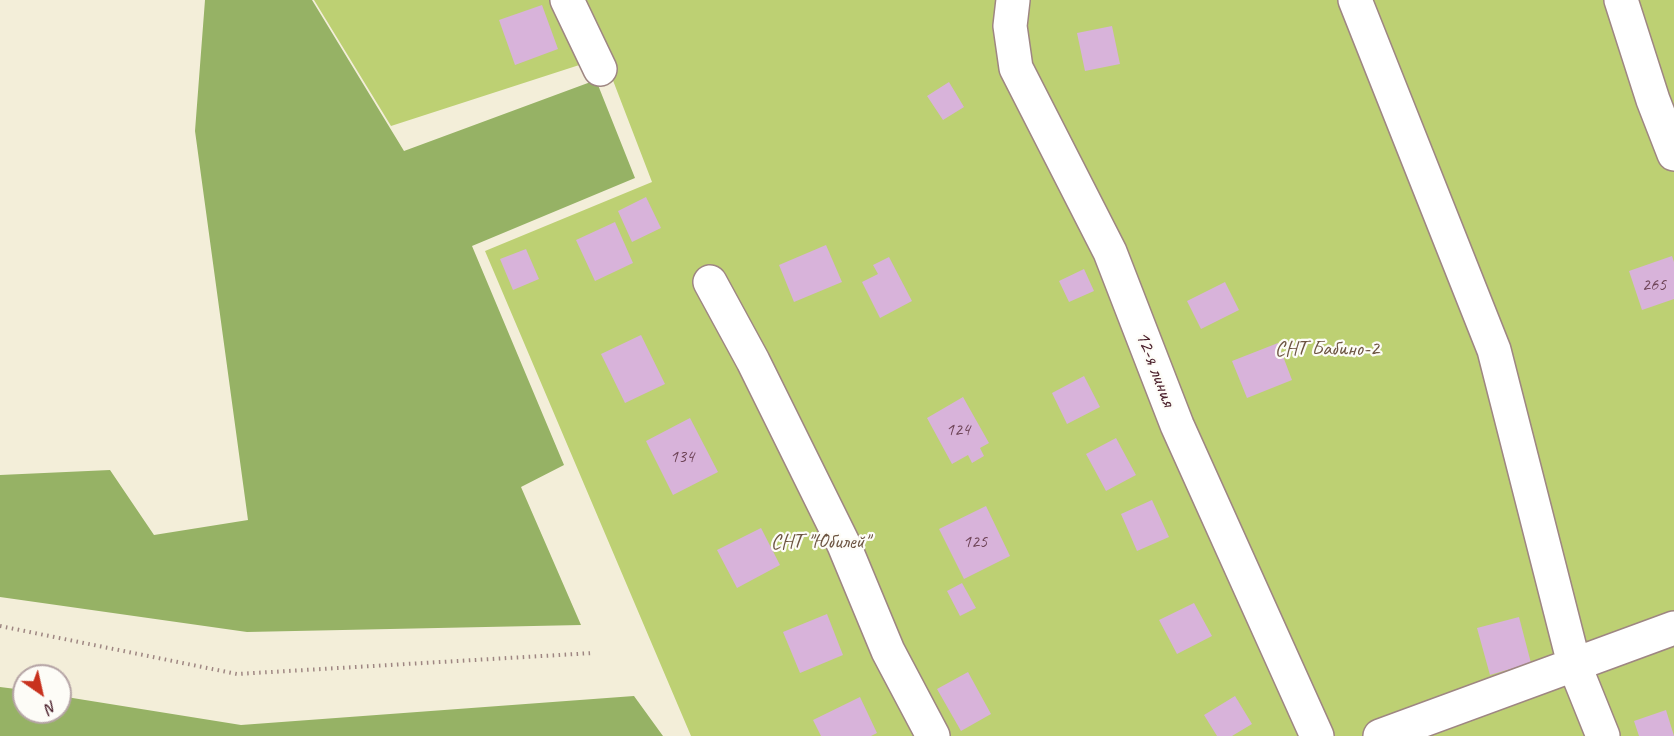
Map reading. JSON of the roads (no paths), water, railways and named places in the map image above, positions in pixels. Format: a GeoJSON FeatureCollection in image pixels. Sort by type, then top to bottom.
{"type":"FeatureCollection","features":[{"type":"Feature","properties":{"kind":"street"},"geometry":{"type":"LineString","coordinates":[[567,0],[600,69]]}},
{"type":"Feature","properties":{"kind":"street","name":"12-я линия"},"geometry":{"type":"LineString","coordinates":[[1013,0],[1010,26],[1016,68],[1110,252],[1177,425],[1317,736]]}},
{"type":"Feature","properties":{"kind":"street"},"geometry":{"type":"LineString","coordinates":[[1354,0],[1494,350],[1574,664],[1603,736]]}},
{"type":"Feature","properties":{"kind":"street"},"geometry":{"type":"LineString","coordinates":[[1622,0],[1653,100],[1674,154]]}},
{"type":"Feature","properties":{"kind":"street"},"geometry":{"type":"LineString","coordinates":[[710,282],[753,361],[839,535],[888,651],[933,736]]}},
{"type":"Feature","properties":{"kind":"street"},"geometry":{"type":"LineString","coordinates":[[1380,736],[1674,628]]}},
{"type":"Feature","properties":{"kind":"park label","name":"СНТ Бабино-2"},"geometry":{"type":"Point","coordinates":[1327,349]}},
{"type":"Feature","properties":{"kind":"park label","name":"СНТ \"Юбилей\""},"geometry":{"type":"Point","coordinates":[820,542]}}]}
